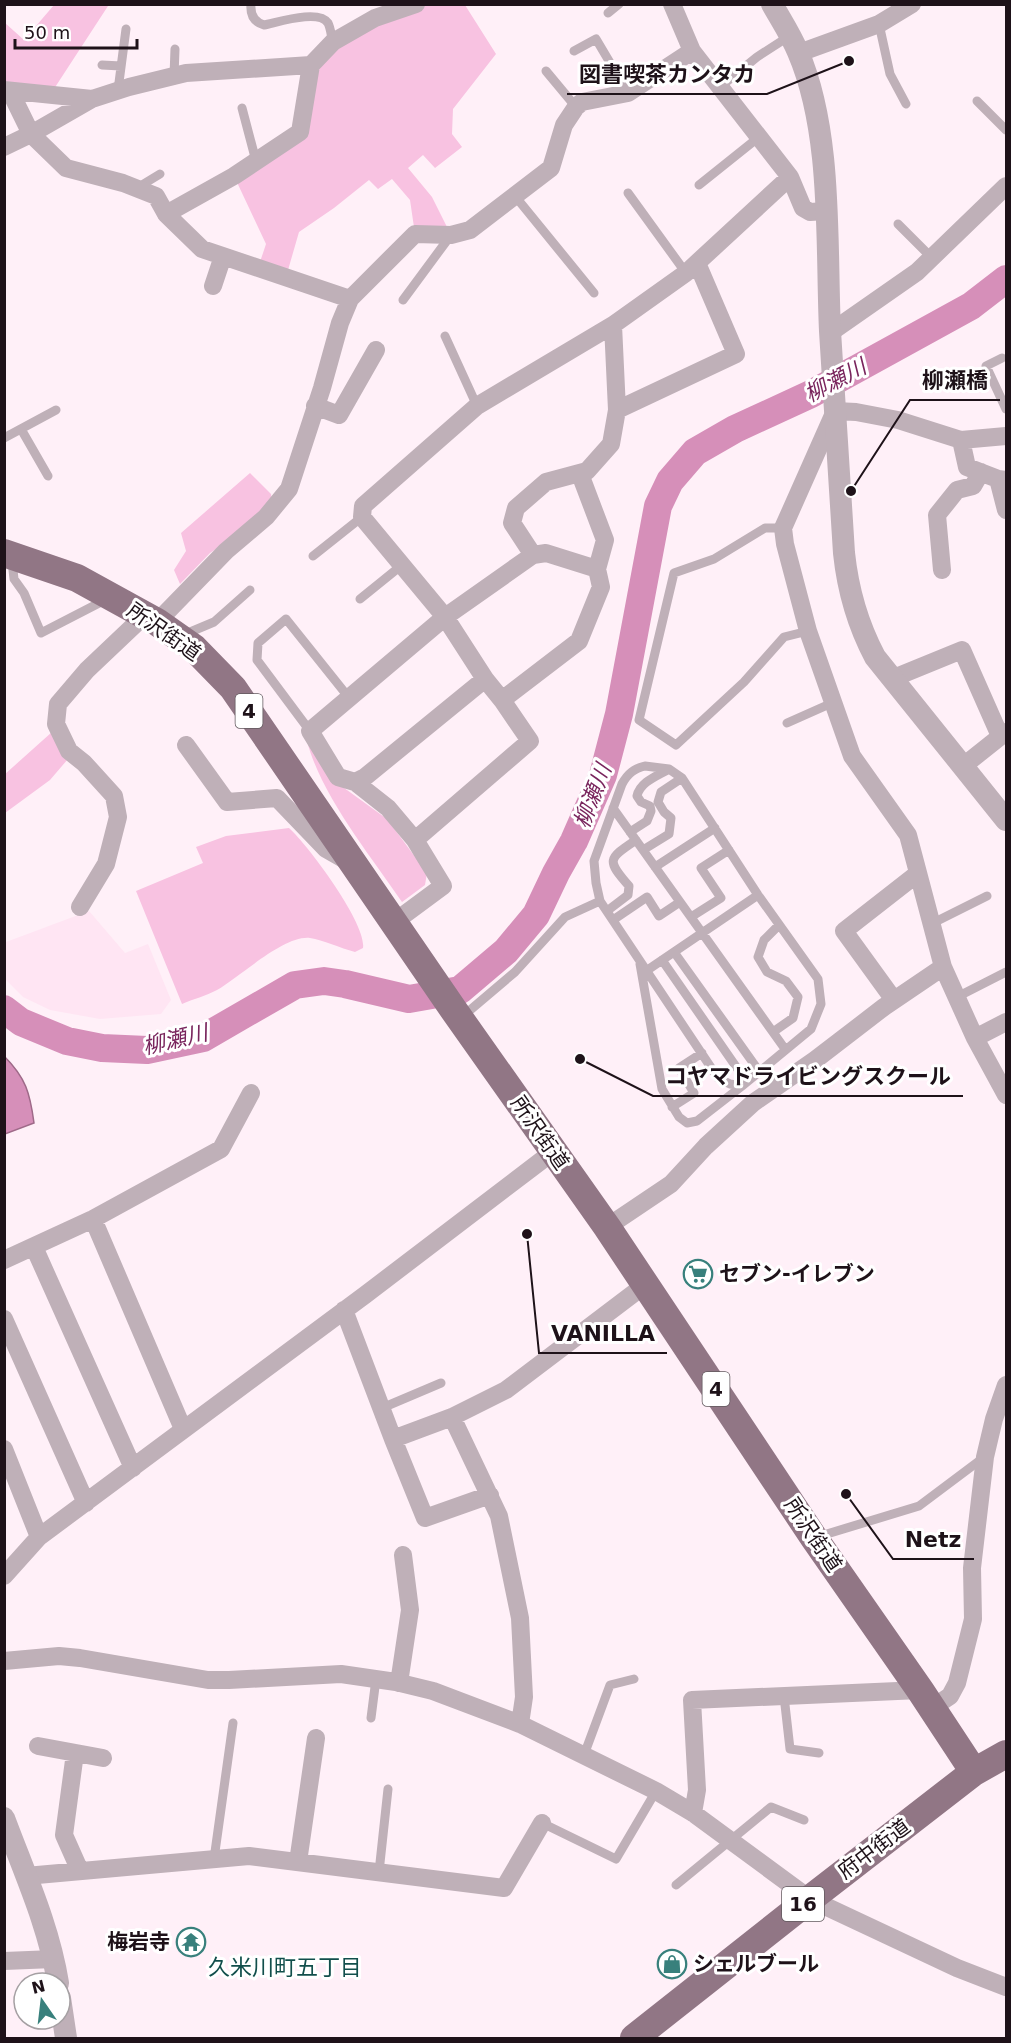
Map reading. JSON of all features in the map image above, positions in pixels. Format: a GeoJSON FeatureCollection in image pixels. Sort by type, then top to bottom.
{"type":"FeatureCollection","features":[{"type":"Feature","properties":{"kind":"main road","name":"所沢街道"},"geometry":{"type":"LineString","coordinates":[[8,554],[77,578],[112,596],[194,648],[232,688],[393,923],[608,1227],[814,1538],[974,1772]]}},
{"type":"Feature","properties":{"kind":"main road"},"geometry":{"type":"LineString","coordinates":[[974,1772],[1006,1754]]}},
{"type":"Feature","properties":{"kind":"main road","name":"府中街道"},"geometry":{"type":"LineString","coordinates":[[634,2038],[974,1772]]}},
{"type":"Feature","properties":{"kind":"street"},"geometry":{"type":"LineString","coordinates":[[166,214],[234,176],[300,132],[311,65],[333,42],[374,11],[416,4]]}},
{"type":"Feature","properties":{"kind":"street"},"geometry":{"type":"LineString","coordinates":[[672,4],[692,51],[790,177],[803,208],[810,212],[826,211]]}},
{"type":"Feature","properties":{"kind":"street"},"geometry":{"type":"LineString","coordinates":[[772,4],[795,44],[808,79],[818,125],[826,211],[835,410],[847,582],[863,633],[875,657],[1006,820]]}},
{"type":"Feature","properties":{"kind":"street"},"geometry":{"type":"LineString","coordinates":[[795,44],[879,24],[912,4]]}},
{"type":"Feature","properties":{"kind":"street"},"geometry":{"type":"LineString","coordinates":[[80,907],[106,864],[118,817],[114,796],[84,763],[69,751],[56,724],[58,704],[87,670],[160,625],[226,551],[266,517],[289,489],[322,388],[340,323],[350,299],[415,234],[451,235],[470,230],[551,168],[564,125],[582,102],[628,93],[692,51]]}},
{"type":"Feature","properties":{"kind":"street"},"geometry":{"type":"LineString","coordinates":[[4,147],[92,99],[118,90],[186,73],[311,65]]}},
{"type":"Feature","properties":{"kind":"street"},"geometry":{"type":"LineString","coordinates":[[7,91],[92,99]]}},
{"type":"Feature","properties":{"kind":"street"},"geometry":{"type":"LineString","coordinates":[[7,91],[31,134],[66,168],[123,183],[156,196],[166,214],[202,249],[350,299]]}},
{"type":"Feature","properties":{"kind":"street"},"geometry":{"type":"LineString","coordinates":[[415,840],[530,741],[485,679],[445,617],[362,517],[363,506],[477,406],[613,325],[691,268],[790,177]]}},
{"type":"Feature","properties":{"kind":"street"},"geometry":{"type":"LineString","coordinates":[[831,336],[917,272],[1006,186]]}},
{"type":"Feature","properties":{"kind":"street"},"geometry":{"type":"LineString","coordinates":[[213,286],[224,256]]}},
{"type":"Feature","properties":{"kind":"street"},"geometry":{"type":"LineString","coordinates":[[617,410],[736,354],[691,268]]}},
{"type":"Feature","properties":{"kind":"street"},"geometry":{"type":"LineString","coordinates":[[533,555],[512,523],[516,508],[546,482],[587,471],[611,444],[617,410],[613,325]]}},
{"type":"Feature","properties":{"kind":"street"},"geometry":{"type":"LineString","coordinates":[[315,406],[339,415],[376,350]]}},
{"type":"Feature","properties":{"kind":"street"},"geometry":{"type":"LineString","coordinates":[[835,410],[898,420],[961,440],[1006,436]]}},
{"type":"Feature","properties":{"kind":"street"},"geometry":{"type":"LineString","coordinates":[[835,410],[783,528],[785,544],[808,631],[852,756],[908,835],[943,967],[975,1038],[1006,1095]]}},
{"type":"Feature","properties":{"kind":"street"},"geometry":{"type":"LineString","coordinates":[[961,440],[967,467],[995,477]]}},
{"type":"Feature","properties":{"kind":"street"},"geometry":{"type":"LineString","coordinates":[[502,700],[579,641],[601,587],[597,569],[605,540],[580,474]]}},
{"type":"Feature","properties":{"kind":"street"},"geometry":{"type":"LineString","coordinates":[[995,477],[1006,510]]}},
{"type":"Feature","properties":{"kind":"street"},"geometry":{"type":"LineString","coordinates":[[942,570],[938,515],[957,490],[995,477]]}},
{"type":"Feature","properties":{"kind":"street"},"geometry":{"type":"LineString","coordinates":[[393,923],[443,886],[415,840],[388,808],[355,782],[338,777],[310,731],[445,617],[533,555],[546,553],[597,569]]}},
{"type":"Feature","properties":{"kind":"street"},"geometry":{"type":"LineString","coordinates":[[891,679],[962,650],[1003,734],[962,767]]}},
{"type":"Feature","properties":{"kind":"street"},"geometry":{"type":"LineString","coordinates":[[355,782],[365,777],[485,679]]}},
{"type":"Feature","properties":{"kind":"street"},"geometry":{"type":"LineString","coordinates":[[186,745],[227,802],[277,798],[326,849],[356,867]]}},
{"type":"Feature","properties":{"kind":"street"},"geometry":{"type":"LineString","coordinates":[[894,1000],[844,931],[917,874]]}},
{"type":"Feature","properties":{"kind":"street"},"geometry":{"type":"LineString","coordinates":[[608,1227],[671,1184],[753,1103],[943,967]]}},
{"type":"Feature","properties":{"kind":"street"},"geometry":{"type":"LineString","coordinates":[[975,1038],[1006,1022]]}},
{"type":"Feature","properties":{"kind":"street"},"geometry":{"type":"LineString","coordinates":[[4,1260],[93,1219],[220,1149],[251,1092]]}},
{"type":"Feature","properties":{"kind":"street"},"geometry":{"type":"LineString","coordinates":[[4,1576],[39,1537],[554,1151]]}},
{"type":"Feature","properties":{"kind":"street"},"geometry":{"type":"LineString","coordinates":[[93,1219],[183,1429]]}},
{"type":"Feature","properties":{"kind":"street"},"geometry":{"type":"LineString","coordinates":[[34,1247],[133,1468]]}},
{"type":"Feature","properties":{"kind":"street"},"geometry":{"type":"LineString","coordinates":[[393,1439],[452,1417],[506,1390],[646,1284]]}},
{"type":"Feature","properties":{"kind":"street"},"geometry":{"type":"LineString","coordinates":[[344,1310],[424,1518],[490,1495]]}},
{"type":"Feature","properties":{"kind":"street"},"geometry":{"type":"LineString","coordinates":[[4,1319],[86,1503]]}},
{"type":"Feature","properties":{"kind":"street"},"geometry":{"type":"LineString","coordinates":[[693,1814],[697,1790],[692,1700],[784,1696],[926,1699],[950,1696],[957,1683],[973,1619],[972,1568],[984,1457],[1006,1385]]}},
{"type":"Feature","properties":{"kind":"street"},"geometry":{"type":"LineString","coordinates":[[452,1417],[499,1516],[520,1618],[524,1697],[520,1724]]}},
{"type":"Feature","properties":{"kind":"street"},"geometry":{"type":"LineString","coordinates":[[4,1449],[39,1537]]}},
{"type":"Feature","properties":{"kind":"street"},"geometry":{"type":"LineString","coordinates":[[399,1683],[410,1610],[403,1556]]}},
{"type":"Feature","properties":{"kind":"street"},"geometry":{"type":"LineString","coordinates":[[4,1660],[16,1661],[59,1656],[80,1658],[208,1680],[341,1674],[434,1691],[520,1724],[656,1791],[693,1814],[810,1899],[957,1968],[1006,1987]]}},
{"type":"Feature","properties":{"kind":"street"},"geometry":{"type":"LineString","coordinates":[[298,1862],[316,1738]]}},
{"type":"Feature","properties":{"kind":"street"},"geometry":{"type":"LineString","coordinates":[[38,1746],[103,1758]]}},
{"type":"Feature","properties":{"kind":"street"},"geometry":{"type":"LineString","coordinates":[[75,1753],[64,1835],[80,1871]]}},
{"type":"Feature","properties":{"kind":"street"},"geometry":{"type":"LineString","coordinates":[[4,1818],[45,1929],[56,1971]]}},
{"type":"Feature","properties":{"kind":"street"},"geometry":{"type":"LineString","coordinates":[[26,1876],[249,1856],[504,1888],[542,1823]]}},
{"type":"Feature","properties":{"kind":"street"},"geometry":{"type":"LineString","coordinates":[[4,1961],[54,1959]]}},
{"type":"Feature","properties":{"kind":"lane"},"geometry":{"type":"LineString","coordinates":[[251,4],[252,16],[264,25],[313,16],[322,18],[327,22],[333,42]]}},
{"type":"Feature","properties":{"kind":"lane"},"geometry":{"type":"LineString","coordinates":[[608,13],[619,4]]}},
{"type":"Feature","properties":{"kind":"lane"},"geometry":{"type":"LineString","coordinates":[[879,24],[890,74],[906,104]]}},
{"type":"Feature","properties":{"kind":"lane"},"geometry":{"type":"LineString","coordinates":[[118,90],[126,29]]}},
{"type":"Feature","properties":{"kind":"lane"},"geometry":{"type":"LineString","coordinates":[[574,51],[596,39],[628,93]]}},
{"type":"Feature","properties":{"kind":"lane"},"geometry":{"type":"LineString","coordinates":[[720,87],[757,57],[795,44]]}},
{"type":"Feature","properties":{"kind":"lane"},"geometry":{"type":"LineString","coordinates":[[174,76],[175,49]]}},
{"type":"Feature","properties":{"kind":"lane"},"geometry":{"type":"LineString","coordinates":[[102,65],[121,66]]}},
{"type":"Feature","properties":{"kind":"lane"},"geometry":{"type":"LineString","coordinates":[[546,71],[576,107]]}},
{"type":"Feature","properties":{"kind":"lane"},"geometry":{"type":"LineString","coordinates":[[977,101],[1006,130]]}},
{"type":"Feature","properties":{"kind":"lane"},"geometry":{"type":"LineString","coordinates":[[242,108],[256,161]]}},
{"type":"Feature","properties":{"kind":"lane"},"geometry":{"type":"LineString","coordinates":[[699,185],[759,137]]}},
{"type":"Feature","properties":{"kind":"lane"},"geometry":{"type":"LineString","coordinates":[[137,188],[160,174]]}},
{"type":"Feature","properties":{"kind":"lane"},"geometry":{"type":"LineString","coordinates":[[628,193],[691,268]]}},
{"type":"Feature","properties":{"kind":"lane"},"geometry":{"type":"LineString","coordinates":[[515,196],[594,293]]}},
{"type":"Feature","properties":{"kind":"lane"},"geometry":{"type":"LineString","coordinates":[[898,224],[932,258]]}},
{"type":"Feature","properties":{"kind":"lane"},"geometry":{"type":"LineString","coordinates":[[403,300],[451,235]]}},
{"type":"Feature","properties":{"kind":"lane"},"geometry":{"type":"LineString","coordinates":[[445,336],[477,406]]}},
{"type":"Feature","properties":{"kind":"lane"},"geometry":{"type":"LineString","coordinates":[[1002,358],[986,366],[1006,409]]}},
{"type":"Feature","properties":{"kind":"lane"},"geometry":{"type":"LineString","coordinates":[[4,438],[56,410]]}},
{"type":"Feature","properties":{"kind":"lane"},"geometry":{"type":"LineString","coordinates":[[21,429],[48,476]]}},
{"type":"Feature","properties":{"kind":"lane"},"geometry":{"type":"LineString","coordinates":[[313,556],[362,517]]}},
{"type":"Feature","properties":{"kind":"lane"},"geometry":{"type":"LineString","coordinates":[[783,528],[765,528],[714,559],[674,573],[639,720],[676,746],[744,682],[784,637],[808,631]]}},
{"type":"Feature","properties":{"kind":"lane"},"geometry":{"type":"LineString","coordinates":[[8,554],[14,579],[24,593],[41,633],[112,596]]}},
{"type":"Feature","properties":{"kind":"lane"},"geometry":{"type":"LineString","coordinates":[[360,599],[402,565]]}},
{"type":"Feature","properties":{"kind":"lane"},"geometry":{"type":"LineString","coordinates":[[160,625],[214,622],[250,590]]}},
{"type":"Feature","properties":{"kind":"lane"},"geometry":{"type":"LineString","coordinates":[[310,731],[257,660],[258,643],[286,619],[350,699]]}},
{"type":"Feature","properties":{"kind":"lane"},"geometry":{"type":"LineString","coordinates":[[787,723],[832,703]]}},
{"type":"Feature","properties":{"kind":"lane"},"geometry":{"type":"LineString","coordinates":[[639,960],[662,1089],[679,1117],[687,1123],[697,1121],[744,1084],[785,1049],[811,1029],[821,1004],[818,979],[758,895],[682,778],[669,769],[645,766],[634,769],[622,784],[594,861],[600,902],[702,1053],[718,1078],[730,1084],[744,1084]]}},
{"type":"Feature","properties":{"kind":"lane"},"geometry":{"type":"LineString","coordinates":[[610,916],[628,895],[629,886],[614,868],[613,858],[647,821],[651,812],[650,806],[641,802],[637,792],[643,784],[669,769]]}},
{"type":"Feature","properties":{"kind":"lane"},"geometry":{"type":"LineString","coordinates":[[643,850],[669,834],[671,818],[658,802],[662,792],[682,778]]}},
{"type":"Feature","properties":{"kind":"lane"},"geometry":{"type":"LineString","coordinates":[[613,808],[785,1049]]}},
{"type":"Feature","properties":{"kind":"lane"},"geometry":{"type":"LineString","coordinates":[[655,867],[715,828]]}},
{"type":"Feature","properties":{"kind":"lane"},"geometry":{"type":"LineString","coordinates":[[691,917],[721,898],[701,868],[729,850]]}},
{"type":"Feature","properties":{"kind":"lane"},"geometry":{"type":"LineString","coordinates":[[646,971],[758,895]]}},
{"type":"Feature","properties":{"kind":"lane"},"geometry":{"type":"LineString","coordinates":[[931,924],[987,896]]}},
{"type":"Feature","properties":{"kind":"lane"},"geometry":{"type":"LineString","coordinates":[[610,916],[647,897],[659,916],[680,902]]}},
{"type":"Feature","properties":{"kind":"lane"},"geometry":{"type":"LineString","coordinates":[[457,1014],[515,972],[565,917],[600,902]]}},
{"type":"Feature","properties":{"kind":"lane"},"geometry":{"type":"LineString","coordinates":[[772,1032],[793,1018],[798,997],[786,981],[767,972],[758,957],[764,940],[779,925]]}},
{"type":"Feature","properties":{"kind":"lane"},"geometry":{"type":"LineString","coordinates":[[674,952],[759,1071]]}},
{"type":"Feature","properties":{"kind":"lane"},"geometry":{"type":"LineString","coordinates":[[662,960],[744,1084]]}},
{"type":"Feature","properties":{"kind":"lane"},"geometry":{"type":"LineString","coordinates":[[957,997],[1006,972]]}},
{"type":"Feature","properties":{"kind":"lane"},"geometry":{"type":"LineString","coordinates":[[672,1107],[694,1093],[679,1068],[702,1053]]}},
{"type":"Feature","properties":{"kind":"lane"},"geometry":{"type":"LineString","coordinates":[[382,1408],[441,1383]]}},
{"type":"Feature","properties":{"kind":"lane"},"geometry":{"type":"LineString","coordinates":[[814,1538],[920,1506],[984,1457]]}},
{"type":"Feature","properties":{"kind":"lane"},"geometry":{"type":"LineString","coordinates":[[371,1718],[376,1679]]}},
{"type":"Feature","properties":{"kind":"lane"},"geometry":{"type":"LineString","coordinates":[[584,1755],[610,1685],[634,1679]]}},
{"type":"Feature","properties":{"kind":"lane"},"geometry":{"type":"LineString","coordinates":[[784,1696],[790,1749],[819,1752]]}},
{"type":"Feature","properties":{"kind":"lane"},"geometry":{"type":"LineString","coordinates":[[214,1859],[233,1723]]}},
{"type":"Feature","properties":{"kind":"lane"},"geometry":{"type":"LineString","coordinates":[[379,1872],[388,1790]]}},
{"type":"Feature","properties":{"kind":"lane"},"geometry":{"type":"LineString","coordinates":[[542,1823],[616,1858],[656,1791]]}},
{"type":"Feature","properties":{"kind":"lane"},"geometry":{"type":"LineString","coordinates":[[676,1885],[771,1808],[804,1820]]}},
{"type":"Feature","properties":{"kind":"shaded area"},"geometry":{"type":"Polygon","coordinates":[[[106,4],[108,6],[50,95],[5,90],[4,22],[24,40],[54,5],[106,4]]]}},
{"type":"Feature","properties":{"kind":"shaded area"},"geometry":{"type":"Polygon","coordinates":[[[416,5],[465,5],[496,54],[453,109],[452,134],[462,147],[435,168],[423,155],[408,168],[432,197],[451,235],[415,234],[410,200],[392,179],[378,189],[369,180],[299,232],[286,277],[258,268],[266,244],[234,176],[299,132],[311,65],[333,42],[416,5]]]}},
{"type":"Feature","properties":{"kind":"shaded area"},"geometry":{"type":"Polygon","coordinates":[[[250,473],[271,494],[272,501],[243,531],[210,553],[180,584],[174,570],[186,551],[181,533],[250,473]]]}},
{"type":"Feature","properties":{"kind":"shaded area"},"geometry":{"type":"Polygon","coordinates":[[[52,732],[68,759],[50,780],[5,813],[4,775],[52,732]]]}},
{"type":"Feature","properties":{"kind":"shaded area"},"geometry":{"type":"Polygon","coordinates":[[[307,741],[329,777],[387,819],[427,873],[425,885],[402,902],[335,803],[323,782],[307,741]]]}},
{"type":"Feature","properties":{"kind":"shaded area"},"geometry":{"type":"Polygon","coordinates":[[[289,828],[335,885],[356,922],[362,937],[363,948],[355,952],[315,939],[299,939],[262,958],[217,990],[182,1004],[136,891],[203,863],[196,847],[226,836],[289,828]]]}},
{"type":"Feature","properties":{"kind":"shaded area"},"geometry":{"type":"Polygon","coordinates":[[[89,911],[125,953],[148,944],[171,1000],[161,1014],[100,1019],[50,1010],[23,997],[5,979],[6,942],[89,911]]]}},
{"type":"Feature","properties":{"kind":"shaded area"},"geometry":{"type":"Polygon","coordinates":[[[4,1056],[26,1086],[34,1123],[5,1134],[4,1056]]]}},
{"type":"Feature","properties":{"kind":"waterway","name":"柳瀬川"},"geometry":{"type":"LineString","coordinates":[[4,1009],[21,1022],[67,1041],[102,1048],[147,1050],[203,1038],[295,985],[324,981],[409,999],[460,990],[506,951],[536,915],[574,841],[603,775],[619,714],[658,506],[670,481],[695,452],[735,429],[811,394],[971,306],[1006,279]]}},
{"type":"Feature","properties":{"kind":"place","name":"図書喫茶カンタカ"},"geometry":{"type":"Point","coordinates":[849,61]}},
{"type":"Feature","properties":{"kind":"place","name":"柳瀬橋"},"geometry":{"type":"Point","coordinates":[851,491]}},
{"type":"Feature","properties":{"kind":"place","name":"コヤマドライビングスクール"},"geometry":{"type":"Point","coordinates":[580,1059]}},
{"type":"Feature","properties":{"kind":"place","name":"VANILLA"},"geometry":{"type":"Point","coordinates":[527,1234]}},
{"type":"Feature","properties":{"kind":"place","name":"セブン-イレブン"},"geometry":{"type":"Point","coordinates":[698,1274]}},
{"type":"Feature","properties":{"kind":"place","name":"Netz"},"geometry":{"type":"Point","coordinates":[846,1494]}},
{"type":"Feature","properties":{"kind":"place","name":"梅岩寺"},"geometry":{"type":"Point","coordinates":[191,1942]}},
{"type":"Feature","properties":{"kind":"place","name":"シェルブール"},"geometry":{"type":"Point","coordinates":[672,1964]}},
{"type":"Feature","properties":{"kind":"district","name":"久米川町五丁目"},"geometry":{"type":"Point","coordinates":[285,1967]}}]}
